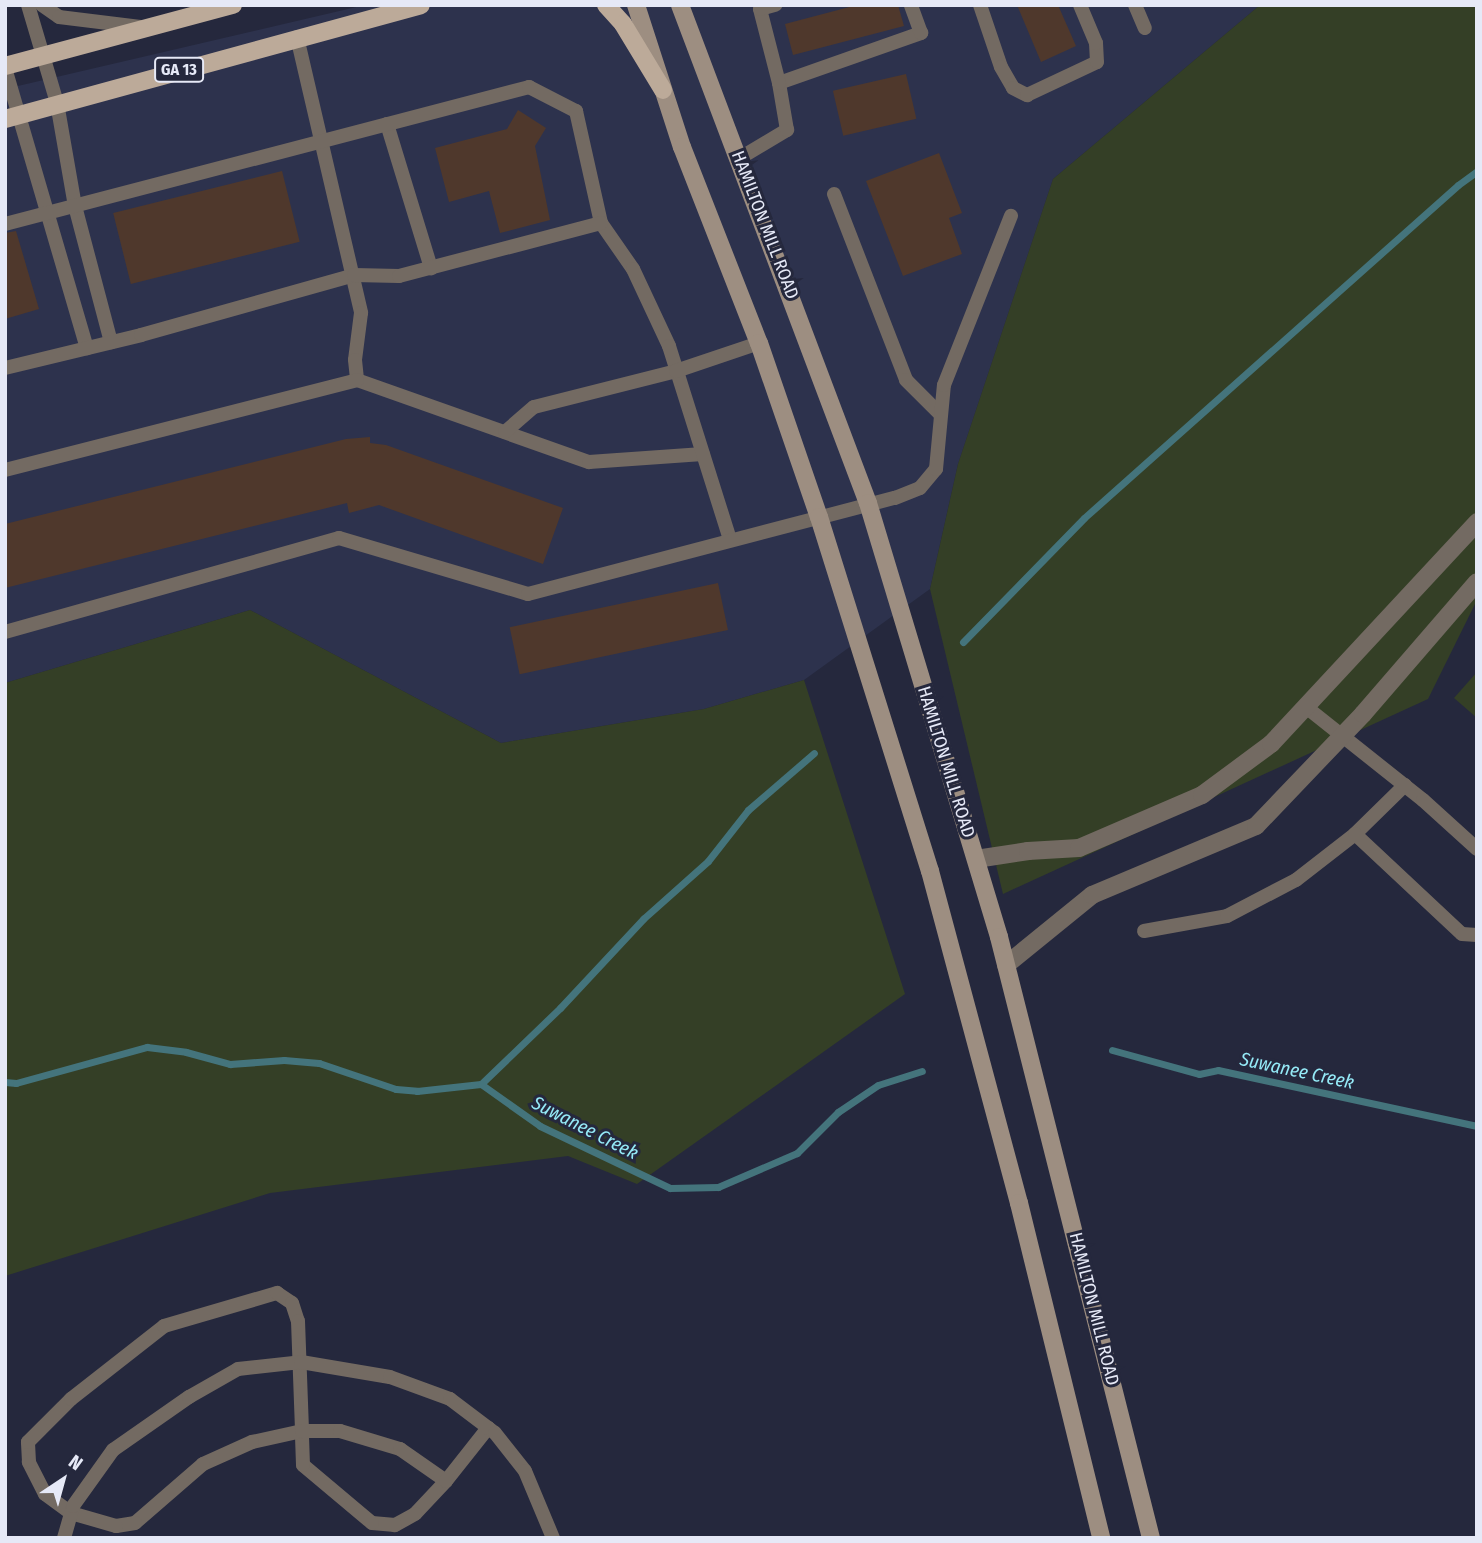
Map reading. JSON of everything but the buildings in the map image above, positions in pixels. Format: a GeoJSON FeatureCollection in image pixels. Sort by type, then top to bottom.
{"type":"FeatureCollection","features":[{"type":"Feature","properties":{"kind":"main road"},"geometry":{"type":"LineString","coordinates":[[5,67],[233,5]]}},
{"type":"Feature","properties":{"kind":"main road","name":"GA 13"},"geometry":{"type":"LineString","coordinates":[[11,118],[57,103],[421,5]]}},
{"type":"Feature","properties":{"kind":"main road"},"geometry":{"type":"LineString","coordinates":[[606,5],[623,24],[663,90]]}},
{"type":"Feature","properties":{"kind":"main road"},"geometry":{"type":"LineString","coordinates":[[636,5],[682,147],[759,343],[819,517],[930,871],[1019,1203],[1101,1538]]}},
{"type":"Feature","properties":{"kind":"main road","name":"HAMILTON MILL ROAD"},"geometry":{"type":"LineString","coordinates":[[680,5],[868,503],[1006,965],[1151,1538]]}},
{"type":"Feature","properties":{"kind":"street"},"geometry":{"type":"LineString","coordinates":[[976,859],[1028,851],[1079,848],[1202,795],[1271,744],[1477,522]]}},
{"type":"Feature","properties":{"kind":"street"},"geometry":{"type":"LineString","coordinates":[[1006,965],[1092,895],[1256,826],[1343,735],[1477,582]]}},
{"type":"Feature","properties":{"kind":"lane"},"geometry":{"type":"LineString","coordinates":[[28,5],[57,103],[75,206],[111,342]]}},
{"type":"Feature","properties":{"kind":"lane"},"geometry":{"type":"LineString","coordinates":[[42,5],[59,17],[148,28]]}},
{"type":"Feature","properties":{"kind":"lane"},"geometry":{"type":"LineString","coordinates":[[740,158],[787,130],[779,83],[760,9],[775,5]]}},
{"type":"Feature","properties":{"kind":"lane"},"geometry":{"type":"LineString","coordinates":[[779,83],[921,33],[911,5]]}},
{"type":"Feature","properties":{"kind":"lane"},"geometry":{"type":"LineString","coordinates":[[979,5],[1001,67],[1013,88],[1027,94],[1097,62],[1096,43],[1080,5]]}},
{"type":"Feature","properties":{"kind":"lane"},"geometry":{"type":"LineString","coordinates":[[1135,5],[1145,28]]}},
{"type":"Feature","properties":{"kind":"lane"},"geometry":{"type":"LineString","coordinates":[[297,37],[361,313],[355,360],[357,380]]}},
{"type":"Feature","properties":{"kind":"lane"},"geometry":{"type":"LineString","coordinates":[[5,67],[11,118],[48,213],[87,348]]}},
{"type":"Feature","properties":{"kind":"lane"},"geometry":{"type":"LineString","coordinates":[[5,224],[529,88],[576,111],[601,223],[633,269],[669,346],[730,540]]}},
{"type":"Feature","properties":{"kind":"lane"},"geometry":{"type":"LineString","coordinates":[[387,124],[431,268]]}},
{"type":"Feature","properties":{"kind":"lane"},"geometry":{"type":"LineString","coordinates":[[834,194],[906,380],[941,415]]}},
{"type":"Feature","properties":{"kind":"lane"},"geometry":{"type":"LineString","coordinates":[[5,632],[339,538],[528,593],[895,498],[920,488],[936,469],[944,385],[1011,216]]}},
{"type":"Feature","properties":{"kind":"lane"},"geometry":{"type":"LineString","coordinates":[[5,368],[111,342],[354,275],[400,276],[601,223]]}},
{"type":"Feature","properties":{"kind":"lane"},"geometry":{"type":"LineString","coordinates":[[505,432],[534,407],[677,371],[759,343]]}},
{"type":"Feature","properties":{"kind":"lane"},"geometry":{"type":"LineString","coordinates":[[5,470],[357,380],[589,462],[703,454]]}},
{"type":"Feature","properties":{"kind":"lane"},"geometry":{"type":"LineString","coordinates":[[1306,707],[1405,785],[1477,849]]}},
{"type":"Feature","properties":{"kind":"lane"},"geometry":{"type":"LineString","coordinates":[[1144,931],[1227,916],[1296,880],[1355,834],[1405,785]]}},
{"type":"Feature","properties":{"kind":"lane"},"geometry":{"type":"LineString","coordinates":[[1355,834],[1462,934],[1477,935]]}},
{"type":"Feature","properties":{"kind":"lane"},"geometry":{"type":"LineString","coordinates":[[446,1480],[400,1449],[340,1430],[302,1431],[252,1442],[203,1464],[135,1523],[116,1526],[71,1513],[46,1494],[29,1462],[28,1442],[71,1399],[164,1326],[277,1293],[292,1303],[298,1321],[301,1362],[302,1431],[303,1465],[372,1523],[395,1525],[415,1514],[446,1480],[488,1428]]}},
{"type":"Feature","properties":{"kind":"lane"},"geometry":{"type":"LineString","coordinates":[[64,1538],[73,1506],[113,1450],[189,1397],[238,1369],[301,1362],[390,1377],[450,1399],[488,1428],[525,1471],[553,1538]]}},
{"type":"Feature","properties":{"kind":"shaded area"},"geometry":{"type":"Polygon","coordinates":[[[365,5],[1260,5],[1053,179],[958,464],[930,589],[804,680],[704,709],[501,743],[250,610],[5,683],[5,89],[365,5]]]}},
{"type":"Feature","properties":{"kind":"green space"},"geometry":{"type":"Polygon","coordinates":[[[1260,5],[1477,5],[1477,600],[1428,699],[1003,894],[930,589],[958,464],[1053,179],[1260,5]]]}},
{"type":"Feature","properties":{"kind":"green space"},"geometry":{"type":"Polygon","coordinates":[[[250,610],[501,743],[704,709],[804,680],[905,994],[637,1184],[568,1156],[270,1193],[5,1276],[5,683],[250,610]]]}},
{"type":"Feature","properties":{"kind":"green space"},"geometry":{"type":"Polygon","coordinates":[[[1477,672],[1477,718],[1454,698],[1477,672]]]}},
{"type":"Feature","properties":{"kind":"waterway"},"geometry":{"type":"LineString","coordinates":[[963,642],[1084,518],[1477,171]]}},
{"type":"Feature","properties":{"kind":"waterway"},"geometry":{"type":"LineString","coordinates":[[481,1084],[560,1008],[643,919],[708,861],[748,810],[814,753]]}},
{"type":"Feature","properties":{"kind":"waterway","name":"Suwanee Creek"},"geometry":{"type":"LineString","coordinates":[[5,1082],[16,1083],[147,1047],[186,1052],[230,1064],[284,1060],[319,1063],[396,1089],[417,1091],[481,1084],[540,1126],[670,1188],[718,1187],[797,1153],[838,1112],[878,1085],[922,1071]]}},
{"type":"Feature","properties":{"kind":"waterway","name":"Suwanee Creek"},"geometry":{"type":"LineString","coordinates":[[1112,1050],[1199,1074],[1218,1070],[1477,1126]]}}]}
